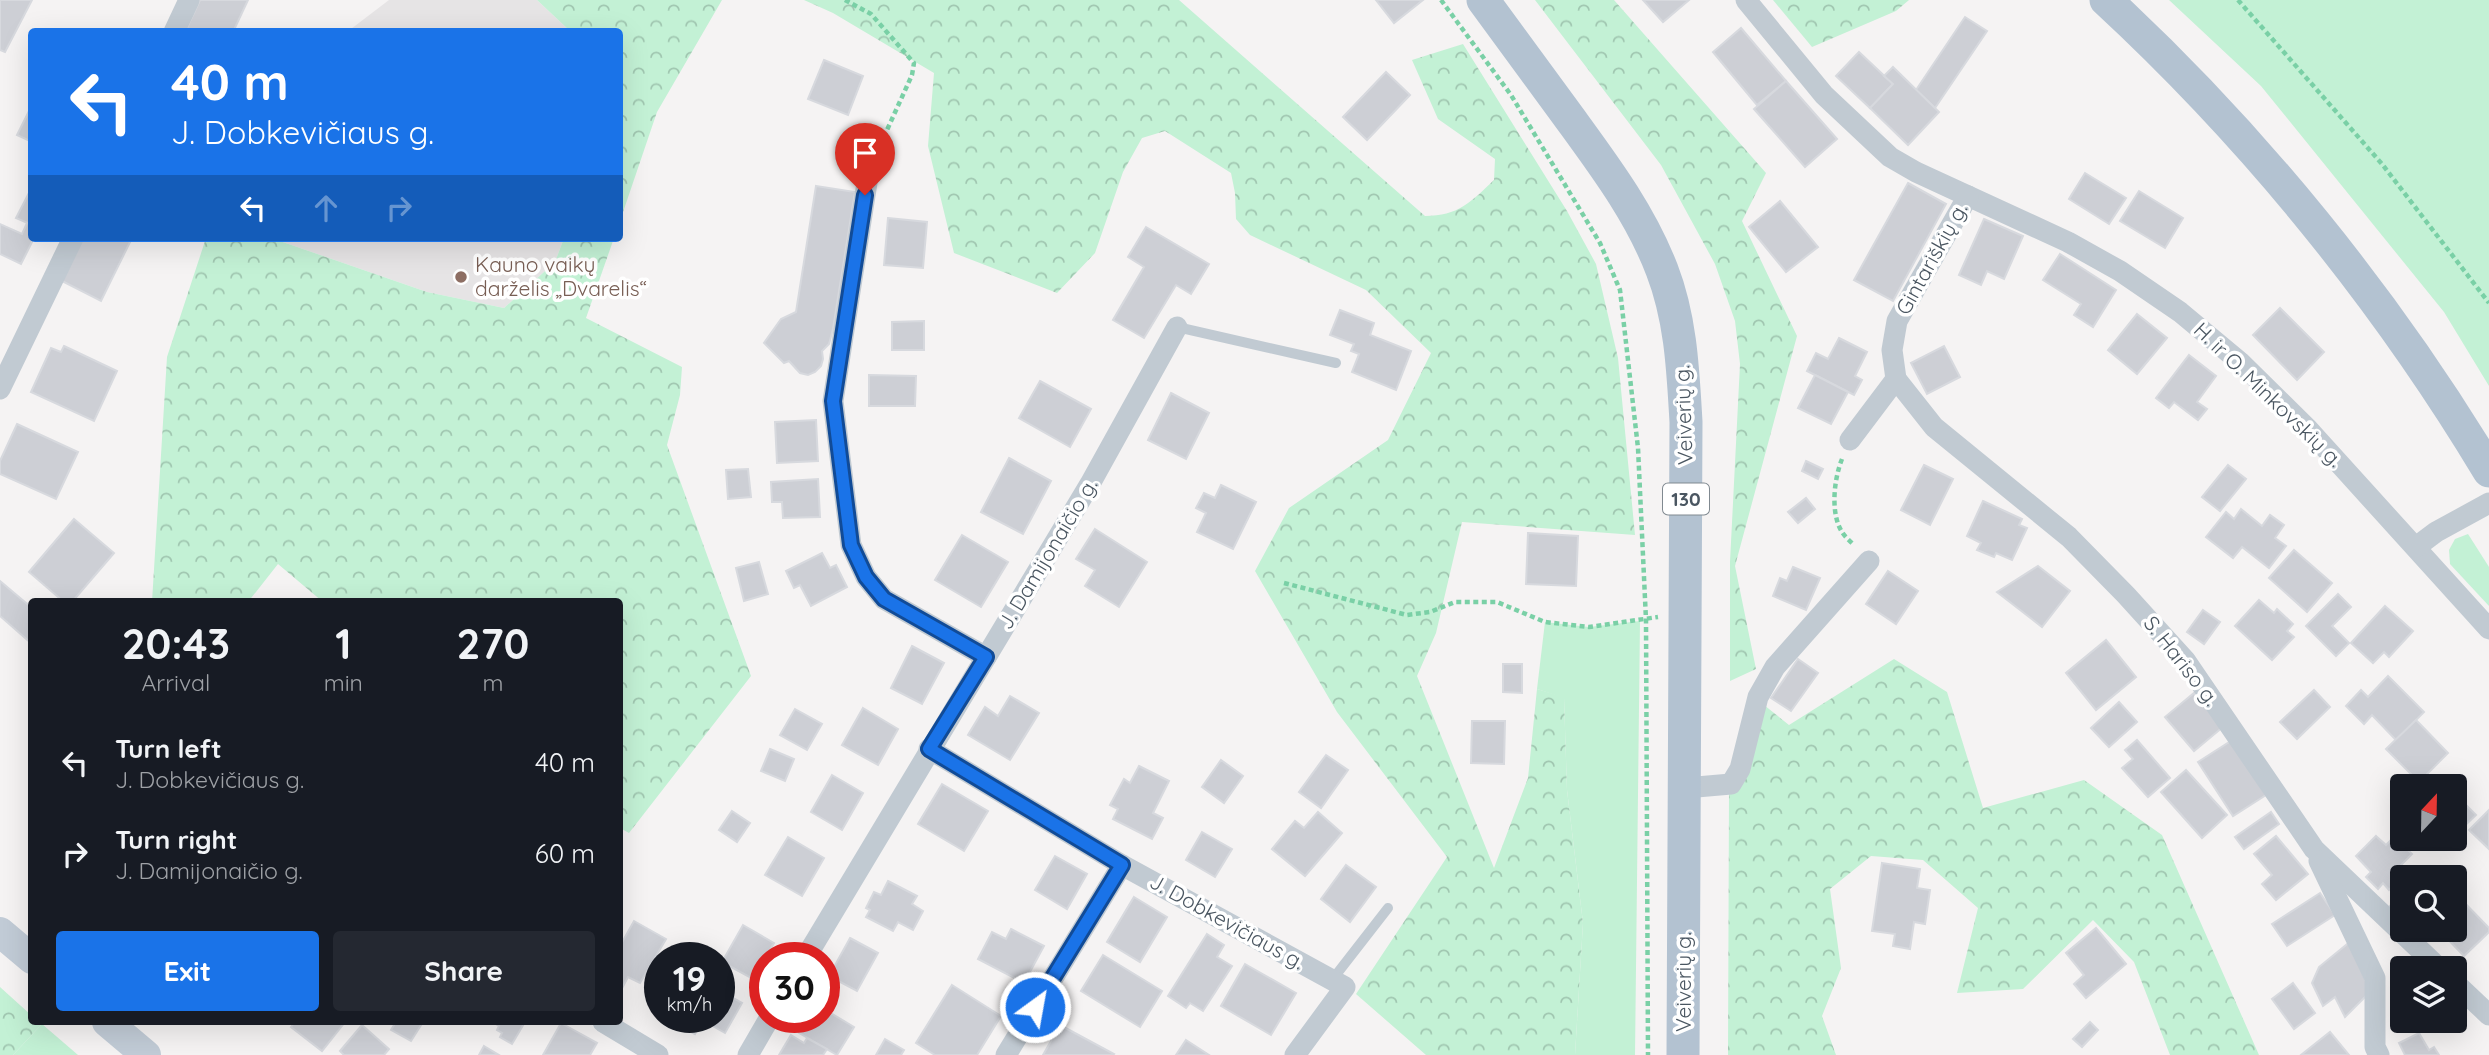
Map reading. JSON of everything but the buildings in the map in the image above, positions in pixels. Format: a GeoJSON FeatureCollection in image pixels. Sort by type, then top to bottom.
{"type":"FeatureCollection","features":[{"type":"Feature","properties":{"kind":"main road","name":"Veiverių g."},"geometry":{"type":"LineString","coordinates":[[1483,0],[1599,159],[1638,218],[1663,271],[1676,316],[1683,364],[1686,422],[1683,1055]]}},
{"type":"Feature","properties":{"kind":"main road"},"geometry":{"type":"LineString","coordinates":[[2106,0],[2142,33],[2219,113],[2299,204],[2407,343],[2489,471]]}},
{"type":"Feature","properties":{"kind":"street"},"geometry":{"type":"LineString","coordinates":[[176,28],[190,0]]}},
{"type":"Feature","properties":{"kind":"street","name":"Gintariškių g."},"geometry":{"type":"LineString","coordinates":[[1745,0],[1824,95],[1890,157],[1968,196],[1897,321],[1892,350],[1896,379]]}},
{"type":"Feature","properties":{"kind":"street"},"geometry":{"type":"LineString","coordinates":[[869,170],[833,401],[851,545],[866,577],[884,599],[986,657]]}},
{"type":"Feature","properties":{"kind":"street","name":"H. ir O. Minkovskių g."},"geometry":{"type":"LineString","coordinates":[[1968,196],[2078,248],[2120,271],[2180,312],[2240,362],[2308,429],[2489,629]]}},
{"type":"Feature","properties":{"kind":"street"},"geometry":{"type":"LineString","coordinates":[[0,389],[71,242]]}},
{"type":"Feature","properties":{"kind":"street","name":"J. Damijonaičio g."},"geometry":{"type":"LineString","coordinates":[[815,942],[1090,484],[1177,327]]}},
{"type":"Feature","properties":{"kind":"street"},"geometry":{"type":"LineString","coordinates":[[1850,440],[1896,379]]}},
{"type":"Feature","properties":{"kind":"street","name":"S. Hariso g."},"geometry":{"type":"LineString","coordinates":[[1896,379],[1934,427],[2069,537],[2185,660],[2314,849],[2426,956]]}},
{"type":"Feature","properties":{"kind":"street"},"geometry":{"type":"LineString","coordinates":[[2416,547],[2436,532],[2489,503]]}},
{"type":"Feature","properties":{"kind":"street"},"geometry":{"type":"LineString","coordinates":[[1685,788],[1731,784],[1740,769],[1758,697],[1775,667],[1869,561]]}},
{"type":"Feature","properties":{"kind":"street","name":"J. Dobkevičiaus g."},"geometry":{"type":"LineString","coordinates":[[929,749],[1122,865],[1332,980]]}},
{"type":"Feature","properties":{"kind":"street"},"geometry":{"type":"LineString","coordinates":[[2314,849],[2375,978],[2375,1047],[2379,1055]]}},
{"type":"Feature","properties":{"kind":"street"},"geometry":{"type":"LineString","coordinates":[[1006,1055],[1122,865]]}},
{"type":"Feature","properties":{"kind":"street"},"geometry":{"type":"LineString","coordinates":[[0,932],[28,956]]}},
{"type":"Feature","properties":{"kind":"street"},"geometry":{"type":"LineString","coordinates":[[1295,1055],[1345,987],[1332,980]]}},
{"type":"Feature","properties":{"kind":"street"},"geometry":{"type":"LineString","coordinates":[[2467,994],[2489,1015]]}},
{"type":"Feature","properties":{"kind":"street"},"geometry":{"type":"LineString","coordinates":[[111,1025],[146,1055]]}},
{"type":"Feature","properties":{"kind":"street"},"geometry":{"type":"LineString","coordinates":[[608,1025],[659,1055]]}},
{"type":"Feature","properties":{"kind":"street"},"geometry":{"type":"LineString","coordinates":[[748,1055],[761,1033]]}},
{"type":"Feature","properties":{"kind":"lane"},"geometry":{"type":"LineString","coordinates":[[1177,327],[1336,363]]}},
{"type":"Feature","properties":{"kind":"lane"},"geometry":{"type":"LineString","coordinates":[[1332,980],[1388,908]]}},
{"type":"Feature","properties":{"kind":"path"},"geometry":{"type":"LineString","coordinates":[[845,0],[871,14],[914,63],[912,75],[869,170]]}},
{"type":"Feature","properties":{"kind":"path"},"geometry":{"type":"LineString","coordinates":[[1441,0],[1511,95],[1600,243],[1620,290],[1638,448],[1646,620],[1648,1055]]}},
{"type":"Feature","properties":{"kind":"path"},"geometry":{"type":"LineString","coordinates":[[2238,0],[2382,164],[2489,303]]}},
{"type":"Feature","properties":{"kind":"path"},"geometry":{"type":"LineString","coordinates":[[1841,531],[1834,495],[1839,466],[1850,440]]}},
{"type":"Feature","properties":{"kind":"path"},"geometry":{"type":"LineString","coordinates":[[1284,583],[1408,615],[1430,612],[1455,602],[1497,602],[1545,622],[1589,628],[1646,620],[1686,610]]}},
{"type":"Feature","properties":{"kind":"shaded area"},"geometry":{"type":"Polygon","coordinates":[[[389,0],[537,0],[567,28],[352,28],[389,0]]]}},
{"type":"Feature","properties":{"kind":"shaded area","name":"Kauno vaikų darželis „Dvarelis“"},"geometry":{"type":"Polygon","coordinates":[[[283,242],[562,242],[555,262],[504,308],[427,292],[283,242]]]}},
{"type":"Feature","properties":{"kind":"green space"},"geometry":{"type":"Polygon","coordinates":[[[537,0],[722,0],[657,112],[623,212],[623,28],[567,28],[537,0]]]}},
{"type":"Feature","properties":{"kind":"green space"},"geometry":{"type":"Polygon","coordinates":[[[804,0],[1179,0],[1425,216],[1446,213],[1463,206],[1494,180],[1495,159],[1438,119],[1412,60],[1463,44],[1567,211],[1596,264],[1618,358],[1635,535],[1462,522],[1436,633],[1417,676],[1494,868],[1528,778],[1537,689],[1564,697],[1567,790],[1583,923],[1575,1055],[1426,1055],[1356,994],[1447,857],[1337,712],[1255,571],[1289,508],[1388,440],[1431,353],[1366,290],[1250,235],[1236,219],[1231,173],[1165,131],[1142,138],[1123,172],[1095,253],[1057,293],[954,253],[928,146],[934,73],[833,13],[804,0]]]}},
{"type":"Feature","properties":{"kind":"green space"},"geometry":{"type":"Polygon","coordinates":[[[1535,0],[1614,0],[1766,173],[1742,221],[1797,336],[1735,566],[1756,669],[1730,681],[1730,562],[1740,364],[1735,321],[1715,264],[1661,165],[1535,0]]]}},
{"type":"Feature","properties":{"kind":"green space"},"geometry":{"type":"Polygon","coordinates":[[[1773,0],[1909,0],[1896,11],[1812,47],[1773,0]]]}},
{"type":"Feature","properties":{"kind":"green space"},"geometry":{"type":"Polygon","coordinates":[[[2169,0],[2489,0],[2489,386],[2444,312],[2261,86],[2169,0]]]}},
{"type":"Feature","properties":{"kind":"green space"},"geometry":{"type":"Polygon","coordinates":[[[205,242],[283,242],[427,292],[504,308],[555,262],[562,242],[613,242],[586,318],[682,367],[680,395],[667,445],[751,676],[629,833],[623,830],[623,598],[318,598],[278,564],[251,598],[152,598],[167,357],[205,242]]]}},
{"type":"Feature","properties":{"kind":"green space"},"geometry":{"type":"Polygon","coordinates":[[[2468,534],[2489,567],[2489,606],[2450,564],[2449,550],[2455,539],[2468,534]]]}},
{"type":"Feature","properties":{"kind":"green space"},"geometry":{"type":"Polygon","coordinates":[[[1640,621],[1635,1055],[1575,1055],[1583,923],[1567,790],[1564,698],[1537,689],[1545,622],[1589,627],[1640,621]]]}},
{"type":"Feature","properties":{"kind":"green space"},"geometry":{"type":"Polygon","coordinates":[[[1894,659],[1947,692],[1983,808],[2084,780],[2162,835],[2259,1055],[2170,1055],[2134,962],[2093,920],[2023,989],[1957,993],[1978,908],[1923,860],[1871,856],[1830,889],[1841,968],[1822,1016],[1836,1055],[1728,1055],[1729,792],[1764,705],[1789,725],[1894,659]]]}},
{"type":"Feature","properties":{"kind":"green space"},"geometry":{"type":"Polygon","coordinates":[[[0,987],[28,1012],[28,1025],[41,1025],[13,1055],[0,1055],[0,987]]]}},
{"type":"Feature","properties":{"kind":"green space"},"geometry":{"type":"Polygon","coordinates":[[[43,1025],[78,1055],[13,1055],[43,1025]]]}},
{"type":"Feature","properties":{"kind":"place","name":"Kauno vaikų darželis „Dvarelis“"},"geometry":{"type":"Point","coordinates":[461,277]}},
{"type":"Feature","properties":{"kind":"route"},"geometry":{"type":"LineString","coordinates":[[865,195],[833,401],[851,545],[866,577],[884,599],[986,657],[929,749],[1122,865],[1035,1007]]}}]}
